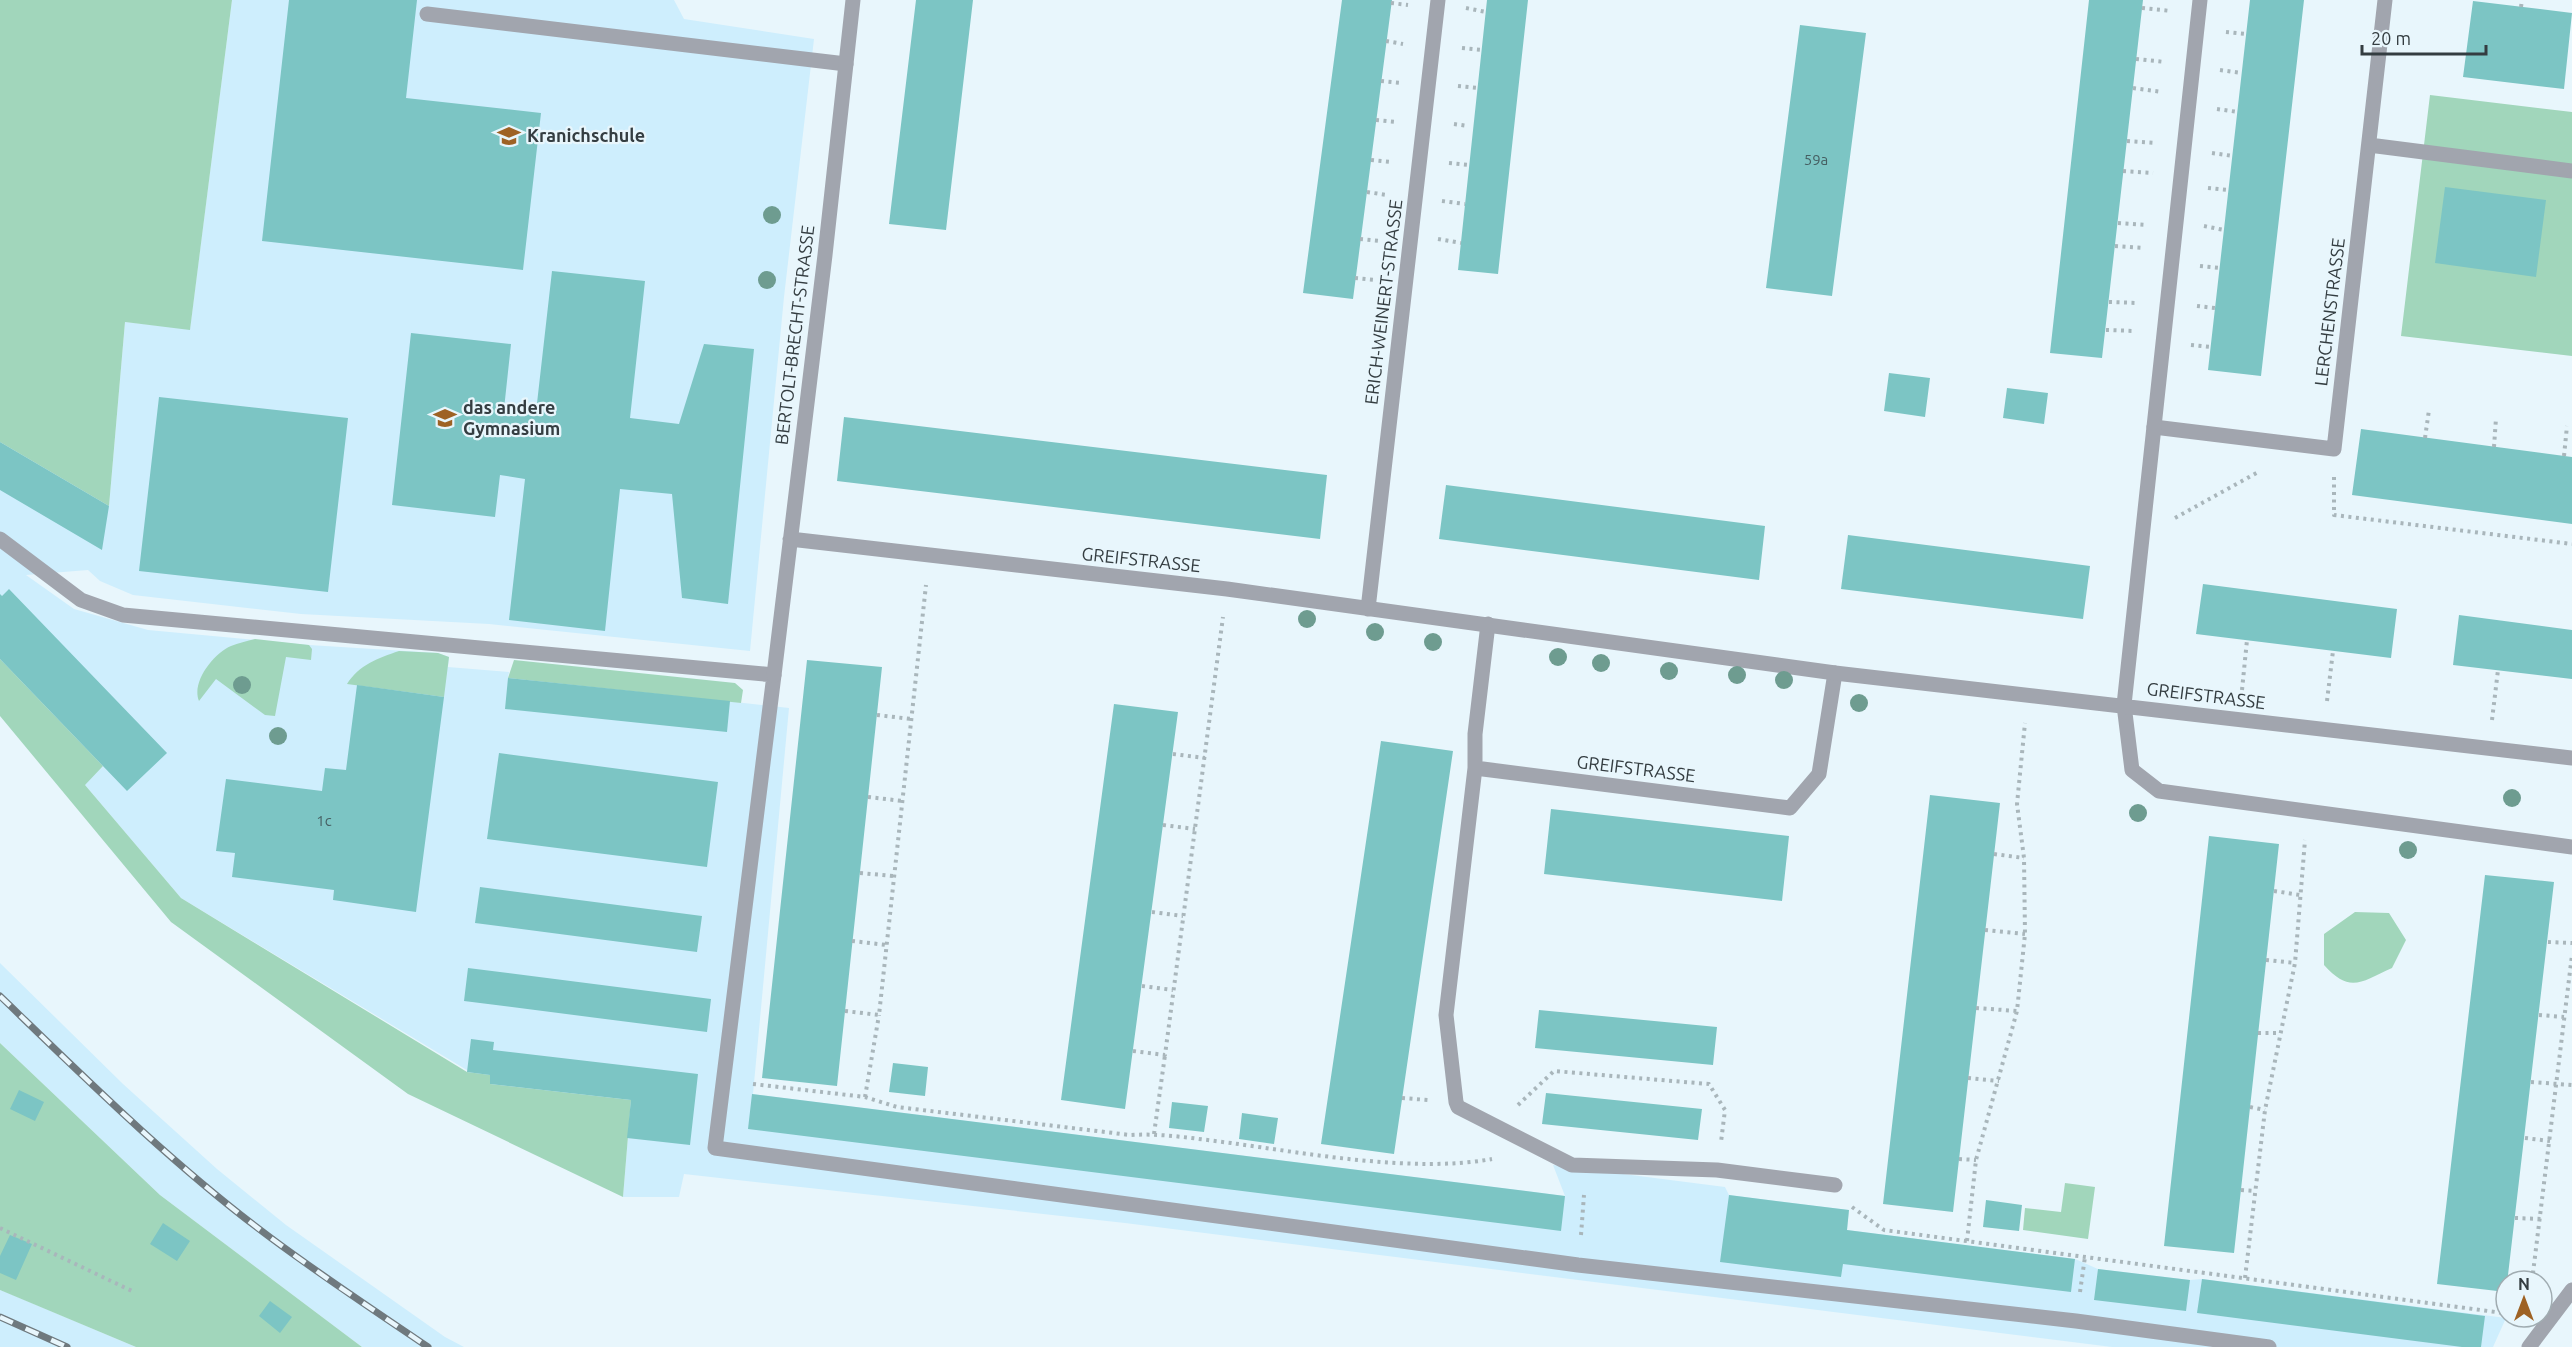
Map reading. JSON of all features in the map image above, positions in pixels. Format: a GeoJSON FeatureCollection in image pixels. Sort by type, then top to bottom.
{"type":"FeatureCollection","features":[{"type":"Feature","properties":{"kind":"street","name":"BERTOLT-BRECHT-STRASSE"},"geometry":{"type":"LineString","coordinates":[[853,0],[774,675],[715,1148],[1578,1265]]}},
{"type":"Feature","properties":{"kind":"street","name":"ERICH-WEINERT-STRASSE"},"geometry":{"type":"LineString","coordinates":[[1368,609],[1438,0]]}},
{"type":"Feature","properties":{"kind":"street"},"geometry":{"type":"LineString","coordinates":[[2200,0],[2124,705],[2132,770],[2159,791],[2572,847]]}},
{"type":"Feature","properties":{"kind":"street","name":"LERCHENSTRASSE"},"geometry":{"type":"LineString","coordinates":[[2334,449],[2385,0]]}},
{"type":"Feature","properties":{"kind":"street"},"geometry":{"type":"LineString","coordinates":[[427,14],[846,64]]}},
{"type":"Feature","properties":{"kind":"street"},"geometry":{"type":"LineString","coordinates":[[2369,145],[2572,171]]}},
{"type":"Feature","properties":{"kind":"street"},"geometry":{"type":"LineString","coordinates":[[2154,427],[2334,449]]}},
{"type":"Feature","properties":{"kind":"street"},"geometry":{"type":"LineString","coordinates":[[0,539],[81,600],[123,615],[774,675]]}},
{"type":"Feature","properties":{"kind":"street","name":"GREIFSTRASSE"},"geometry":{"type":"LineString","coordinates":[[790,539],[1227,588],[1835,673],[2572,758]]}},
{"type":"Feature","properties":{"kind":"street"},"geometry":{"type":"LineString","coordinates":[[1488,624],[1475,734],[1475,768],[1446,1015],[1458,1107],[1572,1165],[1718,1170],[1835,1185]]}},
{"type":"Feature","properties":{"kind":"street","name":"GREIFSTRASSE"},"geometry":{"type":"LineString","coordinates":[[1475,768],[1790,808],[1819,774],[1835,673]]}},
{"type":"Feature","properties":{"kind":"street"},"geometry":{"type":"LineString","coordinates":[[1578,1265],[2076,1321],[2269,1347]]}},
{"type":"Feature","properties":{"kind":"street"},"geometry":{"type":"LineString","coordinates":[[2529,1347],[2572,1290]]}},
{"type":"Feature","properties":{"kind":"path"},"geometry":{"type":"LineString","coordinates":[[2521,7],[2522,0]]}},
{"type":"Feature","properties":{"kind":"path"},"geometry":{"type":"LineString","coordinates":[[2425,438],[2429,410]]}},
{"type":"Feature","properties":{"kind":"path"},"geometry":{"type":"LineString","coordinates":[[2494,447],[2496,418]]}},
{"type":"Feature","properties":{"kind":"path"},"geometry":{"type":"LineString","coordinates":[[2564,456],[2567,426]]}},
{"type":"Feature","properties":{"kind":"path"},"geometry":{"type":"LineString","coordinates":[[2143,536],[2305,445]]}},
{"type":"Feature","properties":{"kind":"path"},"geometry":{"type":"LineString","coordinates":[[2334,449],[2334,514],[2572,544]]}},
{"type":"Feature","properties":{"kind":"path"},"geometry":{"type":"LineString","coordinates":[[865,1097],[879,1015],[929,556]]}},
{"type":"Feature","properties":{"kind":"path"},"geometry":{"type":"LineString","coordinates":[[1154,1134],[1227,588]]}},
{"type":"Feature","properties":{"kind":"path"},"geometry":{"type":"LineString","coordinates":[[2238,719],[2247,640]]}},
{"type":"Feature","properties":{"kind":"path"},"geometry":{"type":"LineString","coordinates":[[2324,729],[2333,651]]}},
{"type":"Feature","properties":{"kind":"path"},"geometry":{"type":"LineString","coordinates":[[2488,749],[2498,670]]}},
{"type":"Feature","properties":{"kind":"path"},"geometry":{"type":"LineString","coordinates":[[1966,1241],[1976,1160],[2017,1011],[2025,934],[2024,858],[2017,804],[2028,696]]}},
{"type":"Feature","properties":{"kind":"path"},"geometry":{"type":"LineString","coordinates":[[877,715],[911,719]]}},
{"type":"Feature","properties":{"kind":"path"},"geometry":{"type":"LineString","coordinates":[[1173,754],[1205,758]]}},
{"type":"Feature","properties":{"kind":"path"},"geometry":{"type":"LineString","coordinates":[[868,797],[903,801]]}},
{"type":"Feature","properties":{"kind":"path"},"geometry":{"type":"LineString","coordinates":[[2245,1278],[2265,1110],[2295,963],[2308,813]]}},
{"type":"Feature","properties":{"kind":"path"},"geometry":{"type":"LineString","coordinates":[[1163,825],[1195,829]]}},
{"type":"Feature","properties":{"kind":"path"},"geometry":{"type":"LineString","coordinates":[[1994,854],[2024,858]]}},
{"type":"Feature","properties":{"kind":"path"},"geometry":{"type":"LineString","coordinates":[[860,873],[894,876]]}},
{"type":"Feature","properties":{"kind":"path"},"geometry":{"type":"LineString","coordinates":[[2274,891],[2300,895]]}},
{"type":"Feature","properties":{"kind":"path"},"geometry":{"type":"LineString","coordinates":[[1152,912],[1183,916]]}},
{"type":"Feature","properties":{"kind":"path"},"geometry":{"type":"LineString","coordinates":[[1985,930],[2025,934]]}},
{"type":"Feature","properties":{"kind":"path"},"geometry":{"type":"LineString","coordinates":[[852,941],[887,945]]}},
{"type":"Feature","properties":{"kind":"path"},"geometry":{"type":"LineString","coordinates":[[2548,942],[2572,943]]}},
{"type":"Feature","properties":{"kind":"path"},"geometry":{"type":"LineString","coordinates":[[2534,1269],[2572,955]]}},
{"type":"Feature","properties":{"kind":"path"},"geometry":{"type":"LineString","coordinates":[[2266,960],[2295,963]]}},
{"type":"Feature","properties":{"kind":"path"},"geometry":{"type":"LineString","coordinates":[[1142,986],[1173,990]]}},
{"type":"Feature","properties":{"kind":"path"},"geometry":{"type":"LineString","coordinates":[[1976,1008],[2017,1011]]}},
{"type":"Feature","properties":{"kind":"path"},"geometry":{"type":"LineString","coordinates":[[845,1011],[879,1015]]}},
{"type":"Feature","properties":{"kind":"path"},"geometry":{"type":"LineString","coordinates":[[2539,1015],[2565,1017]]}},
{"type":"Feature","properties":{"kind":"path"},"geometry":{"type":"LineString","coordinates":[[2258,1033],[2279,1033]]}},
{"type":"Feature","properties":{"kind":"path"},"geometry":{"type":"LineString","coordinates":[[1133,1051],[1165,1055]]}},
{"type":"Feature","properties":{"kind":"path"},"geometry":{"type":"LineString","coordinates":[[1497,1127],[1554,1071],[1709,1084],[1725,1110],[1718,1170]]}},
{"type":"Feature","properties":{"kind":"path"},"geometry":{"type":"LineString","coordinates":[[1968,1078],[1999,1081]]}},
{"type":"Feature","properties":{"kind":"path"},"geometry":{"type":"LineString","coordinates":[[723,1080],[865,1097],[897,1107],[1130,1135],[1154,1134],[1325,1156],[1412,1163],[1471,1163],[1540,1149]]}},
{"type":"Feature","properties":{"kind":"path"},"geometry":{"type":"LineString","coordinates":[[2531,1082],[2572,1085]]}},
{"type":"Feature","properties":{"kind":"path"},"geometry":{"type":"LineString","coordinates":[[2250,1107],[2265,1110]]}},
{"type":"Feature","properties":{"kind":"path"},"geometry":{"type":"LineString","coordinates":[[2524,1138],[2550,1141]]}},
{"type":"Feature","properties":{"kind":"path"},"geometry":{"type":"LineString","coordinates":[[1959,1159],[1976,1160]]}},
{"type":"Feature","properties":{"kind":"path"},"geometry":{"type":"LineString","coordinates":[[1578,1265],[1586,1167]]}},
{"type":"Feature","properties":{"kind":"path"},"geometry":{"type":"LineString","coordinates":[[1835,1185],[1845,1201],[1884,1230],[2494,1312]]}},
{"type":"Feature","properties":{"kind":"path"},"geometry":{"type":"LineString","coordinates":[[2241,1190],[2255,1191]]}},
{"type":"Feature","properties":{"kind":"path"},"geometry":{"type":"LineString","coordinates":[[2516,1218],[2541,1219]]}},
{"type":"Feature","properties":{"kind":"path"},"geometry":{"type":"LineString","coordinates":[[0,1228],[132,1291]]}},
{"type":"Feature","properties":{"kind":"shaded area"},"geometry":{"type":"Polygon","coordinates":[[[232,0],[674,0],[684,19],[814,39],[784,297],[750,651],[489,624],[301,614],[133,595],[100,581],[88,570],[26,575],[74,609],[148,630],[309,645],[438,653],[449,657],[448,667],[509,672],[508,677],[789,708],[753,1094],[1565,1196],[1553,1165],[1725,1187],[1729,1195],[1849,1210],[1847,1230],[2075,1259],[2098,1269],[2190,1280],[2202,1279],[2494,1316],[2494,1329],[2501,1329],[2493,1347],[2112,1347],[1125,1223],[684,1174],[679,1197],[623,1197],[631,1100],[490,1084],[181,898],[84,784],[103,766],[0,659],[0,442],[109,506],[125,322],[190,329],[232,0]]]}},
{"type":"Feature","properties":{"kind":"shaded area"},"geometry":{"type":"Polygon","coordinates":[[[0,963],[123,1084],[217,1169],[286,1225],[445,1337],[464,1347],[362,1347],[160,1195],[0,1043],[0,963]]]}},
{"type":"Feature","properties":{"kind":"shaded area"},"geometry":{"type":"Polygon","coordinates":[[[0,1290],[8,1293],[136,1347],[0,1347],[0,1290]]]}},
{"type":"Feature","properties":{"kind":"green space"},"geometry":{"type":"Polygon","coordinates":[[[0,0],[232,0],[190,330],[125,322],[109,506],[0,442],[0,0]]]}},
{"type":"Feature","properties":{"kind":"green space"},"geometry":{"type":"Polygon","coordinates":[[[2430,95],[2572,112],[2572,356],[2401,336],[2430,95]]]}},
{"type":"Feature","properties":{"kind":"green space"},"geometry":{"type":"Polygon","coordinates":[[[255,639],[309,645],[312,649],[311,660],[286,657],[275,716],[265,715],[216,679],[199,701],[198,685],[211,661],[231,646],[255,639]]]}},
{"type":"Feature","properties":{"kind":"green space"},"geometry":{"type":"Polygon","coordinates":[[[399,651],[438,653],[449,657],[444,697],[347,684],[363,667],[399,651]]]}},
{"type":"Feature","properties":{"kind":"green space"},"geometry":{"type":"Polygon","coordinates":[[[0,659],[103,766],[85,785],[181,898],[467,1072],[490,1075],[490,1084],[631,1100],[623,1197],[408,1094],[171,922],[0,716],[0,659]]]}},
{"type":"Feature","properties":{"kind":"green space"},"geometry":{"type":"Polygon","coordinates":[[[514,660],[735,683],[743,690],[741,703],[508,678],[514,660]]]}},
{"type":"Feature","properties":{"kind":"green space"},"geometry":{"type":"Polygon","coordinates":[[[2355,912],[2389,913],[2406,940],[2392,968],[2356,983],[2341,980],[2324,965],[2324,934],[2355,912]]]}},
{"type":"Feature","properties":{"kind":"green space"},"geometry":{"type":"Polygon","coordinates":[[[0,1043],[160,1195],[362,1347],[136,1347],[0,1290],[0,1043]]]}},
{"type":"Feature","properties":{"kind":"green space"},"geometry":{"type":"Polygon","coordinates":[[[2065,1183],[2095,1187],[2088,1239],[2023,1230],[2025,1208],[2061,1212],[2065,1183]]]}},
{"type":"Feature","properties":{"kind":"building"},"geometry":{"type":"Polygon","coordinates":[[[289,0],[417,0],[406,98],[541,113],[523,270],[262,241],[289,0]]]}},
{"type":"Feature","properties":{"kind":"building"},"geometry":{"type":"Polygon","coordinates":[[[916,0],[973,0],[946,230],[889,224],[916,0]]]}},
{"type":"Feature","properties":{"kind":"building"},"geometry":{"type":"Polygon","coordinates":[[[1342,0],[1392,0],[1353,299],[1303,293],[1342,0]]]}},
{"type":"Feature","properties":{"kind":"building"},"geometry":{"type":"Polygon","coordinates":[[[1487,0],[1528,0],[1498,274],[1458,270],[1487,0]]]}},
{"type":"Feature","properties":{"kind":"building"},"geometry":{"type":"Polygon","coordinates":[[[2089,0],[2143,0],[2102,358],[2050,353],[2089,0]]]}},
{"type":"Feature","properties":{"kind":"building"},"geometry":{"type":"Polygon","coordinates":[[[2250,0],[2304,0],[2261,376],[2208,370],[2250,0]]]}},
{"type":"Feature","properties":{"kind":"building"},"geometry":{"type":"Polygon","coordinates":[[[2473,1],[2572,13],[2564,89],[2463,77],[2473,1]]]}},
{"type":"Feature","properties":{"kind":"building"},"geometry":{"type":"Polygon","coordinates":[[[1800,25],[1866,33],[1832,296],[1766,288],[1800,25]]]}},
{"type":"Feature","properties":{"kind":"building"},"geometry":{"type":"Polygon","coordinates":[[[2445,187],[2546,200],[2536,277],[2435,263],[2445,187]]]}},
{"type":"Feature","properties":{"kind":"building"},"geometry":{"type":"Polygon","coordinates":[[[552,271],[645,281],[630,418],[679,424],[704,344],[754,349],[728,604],[682,598],[672,494],[620,489],[605,631],[509,620],[525,479],[500,475],[495,517],[392,505],[411,333],[511,344],[504,409],[536,412],[552,271]]]}},
{"type":"Feature","properties":{"kind":"building"},"geometry":{"type":"Polygon","coordinates":[[[1889,373],[1930,378],[1925,417],[1884,411],[1889,373]]]}},
{"type":"Feature","properties":{"kind":"building"},"geometry":{"type":"Polygon","coordinates":[[[2007,388],[2048,393],[2044,424],[2003,418],[2007,388]]]}},
{"type":"Feature","properties":{"kind":"building"},"geometry":{"type":"Polygon","coordinates":[[[159,397],[348,418],[328,592],[139,571],[159,397]]]}},
{"type":"Feature","properties":{"kind":"building"},"geometry":{"type":"Polygon","coordinates":[[[844,417],[1327,475],[1320,539],[837,481],[844,417]]]}},
{"type":"Feature","properties":{"kind":"building"},"geometry":{"type":"Polygon","coordinates":[[[2361,429],[2572,457],[2572,524],[2352,495],[2361,429]]]}},
{"type":"Feature","properties":{"kind":"building"},"geometry":{"type":"Polygon","coordinates":[[[0,442],[109,506],[102,550],[0,490],[0,442]]]}},
{"type":"Feature","properties":{"kind":"building"},"geometry":{"type":"Polygon","coordinates":[[[1446,485],[1765,526],[1759,580],[1439,539],[1446,485]]]}},
{"type":"Feature","properties":{"kind":"building"},"geometry":{"type":"Polygon","coordinates":[[[1848,535],[2090,566],[2083,619],[1841,589],[1848,535]]]}},
{"type":"Feature","properties":{"kind":"building"},"geometry":{"type":"Polygon","coordinates":[[[2203,584],[2397,609],[2391,658],[2196,634],[2203,584]]]}},
{"type":"Feature","properties":{"kind":"building"},"geometry":{"type":"Polygon","coordinates":[[[9,589],[167,753],[127,791],[0,659],[0,594],[2,596],[9,589]]]}},
{"type":"Feature","properties":{"kind":"building"},"geometry":{"type":"Polygon","coordinates":[[[2459,615],[2572,630],[2572,679],[2453,665],[2459,615]]]}},
{"type":"Feature","properties":{"kind":"building"},"geometry":{"type":"Polygon","coordinates":[[[807,660],[882,667],[837,1086],[762,1078],[807,660]]]}},
{"type":"Feature","properties":{"kind":"building"},"geometry":{"type":"Polygon","coordinates":[[[508,678],[730,701],[727,732],[505,709],[508,678]]]}},
{"type":"Feature","properties":{"kind":"building"},"geometry":{"type":"Polygon","coordinates":[[[357,685],[444,697],[416,912],[333,900],[334,890],[232,877],[235,853],[216,851],[226,779],[322,791],[325,768],[346,770],[357,685]]]}},
{"type":"Feature","properties":{"kind":"building"},"geometry":{"type":"Polygon","coordinates":[[[1114,704],[1178,712],[1125,1109],[1061,1100],[1114,704]]]}},
{"type":"Feature","properties":{"kind":"building"},"geometry":{"type":"Polygon","coordinates":[[[1381,741],[1453,751],[1394,1154],[1321,1144],[1381,741]]]}},
{"type":"Feature","properties":{"kind":"building"},"geometry":{"type":"Polygon","coordinates":[[[499,753],[718,782],[707,867],[487,839],[499,753]]]}},
{"type":"Feature","properties":{"kind":"building"},"geometry":{"type":"Polygon","coordinates":[[[1930,795],[2000,803],[1953,1212],[1883,1204],[1930,795]]]}},
{"type":"Feature","properties":{"kind":"building"},"geometry":{"type":"Polygon","coordinates":[[[1551,809],[1789,836],[1782,901],[1544,874],[1551,809]]]}},
{"type":"Feature","properties":{"kind":"building"},"geometry":{"type":"Polygon","coordinates":[[[2209,836],[2279,844],[2234,1253],[2164,1246],[2209,836]]]}},
{"type":"Feature","properties":{"kind":"building"},"geometry":{"type":"Polygon","coordinates":[[[2485,875],[2554,882],[2509,1269],[2494,1269],[2494,1291],[2437,1284],[2485,875]]]}},
{"type":"Feature","properties":{"kind":"building"},"geometry":{"type":"Polygon","coordinates":[[[480,887],[702,916],[697,952],[475,923],[480,887]]]}},
{"type":"Feature","properties":{"kind":"building"},"geometry":{"type":"Polygon","coordinates":[[[468,968],[711,999],[707,1032],[464,1001],[468,968]]]}},
{"type":"Feature","properties":{"kind":"building"},"geometry":{"type":"Polygon","coordinates":[[[1539,1010],[1717,1027],[1713,1065],[1535,1048],[1539,1010]]]}},
{"type":"Feature","properties":{"kind":"building"},"geometry":{"type":"Polygon","coordinates":[[[471,1039],[494,1042],[493,1050],[698,1074],[690,1145],[627,1138],[631,1100],[490,1084],[490,1075],[467,1072],[471,1039]]]}},
{"type":"Feature","properties":{"kind":"building"},"geometry":{"type":"Polygon","coordinates":[[[893,1063],[928,1067],[925,1096],[889,1092],[893,1063]]]}},
{"type":"Feature","properties":{"kind":"building"},"geometry":{"type":"Polygon","coordinates":[[[19,1090],[44,1102],[35,1121],[10,1109],[19,1090]]]}},
{"type":"Feature","properties":{"kind":"building"},"geometry":{"type":"Polygon","coordinates":[[[1546,1093],[1702,1109],[1698,1140],[1542,1124],[1546,1093]]]}},
{"type":"Feature","properties":{"kind":"building"},"geometry":{"type":"Polygon","coordinates":[[[752,1094],[1565,1196],[1561,1231],[748,1129],[752,1094]]]}},
{"type":"Feature","properties":{"kind":"building"},"geometry":{"type":"Polygon","coordinates":[[[1172,1102],[1208,1106],[1204,1132],[1169,1128],[1172,1102]]]}},
{"type":"Feature","properties":{"kind":"building"},"geometry":{"type":"Polygon","coordinates":[[[1242,1113],[1278,1118],[1274,1144],[1239,1139],[1242,1113]]]}},
{"type":"Feature","properties":{"kind":"building"},"geometry":{"type":"Polygon","coordinates":[[[1729,1195],[1849,1210],[1847,1230],[2075,1259],[2071,1292],[1843,1264],[1841,1277],[1720,1262],[1729,1195]]]}},
{"type":"Feature","properties":{"kind":"building"},"geometry":{"type":"Polygon","coordinates":[[[1986,1200],[2022,1205],[2019,1231],[1983,1227],[1986,1200]]]}},
{"type":"Feature","properties":{"kind":"building"},"geometry":{"type":"Polygon","coordinates":[[[163,1223],[190,1241],[177,1261],[150,1244],[163,1223]]]}},
{"type":"Feature","properties":{"kind":"building"},"geometry":{"type":"Polygon","coordinates":[[[10,1235],[32,1244],[16,1280],[0,1273],[0,1256],[10,1235]]]}},
{"type":"Feature","properties":{"kind":"building"},"geometry":{"type":"Polygon","coordinates":[[[2098,1269],[2190,1280],[2186,1311],[2094,1300],[2098,1269]]]}},
{"type":"Feature","properties":{"kind":"building"},"geometry":{"type":"Polygon","coordinates":[[[2202,1279],[2485,1316],[2481,1347],[2462,1347],[2197,1313],[2202,1279]]]}},
{"type":"Feature","properties":{"kind":"building"},"geometry":{"type":"Polygon","coordinates":[[[270,1301],[292,1317],[280,1333],[259,1316],[270,1301]]]}},
{"type":"Feature","properties":{"kind":"railway"},"geometry":{"type":"LineString","coordinates":[[0,996],[132,1122],[200,1182],[290,1252],[428,1347]]}},
{"type":"Feature","properties":{"kind":"railway"},"geometry":{"type":"LineString","coordinates":[[0,1317],[67,1347]]}},
{"type":"Feature","properties":{"kind":"place","name":"Kranichschule"},"geometry":{"type":"Point","coordinates":[509,136]}},
{"type":"Feature","properties":{"kind":"place","name":"das andere Gymnasium"},"geometry":{"type":"Point","coordinates":[445,418]}}]}
